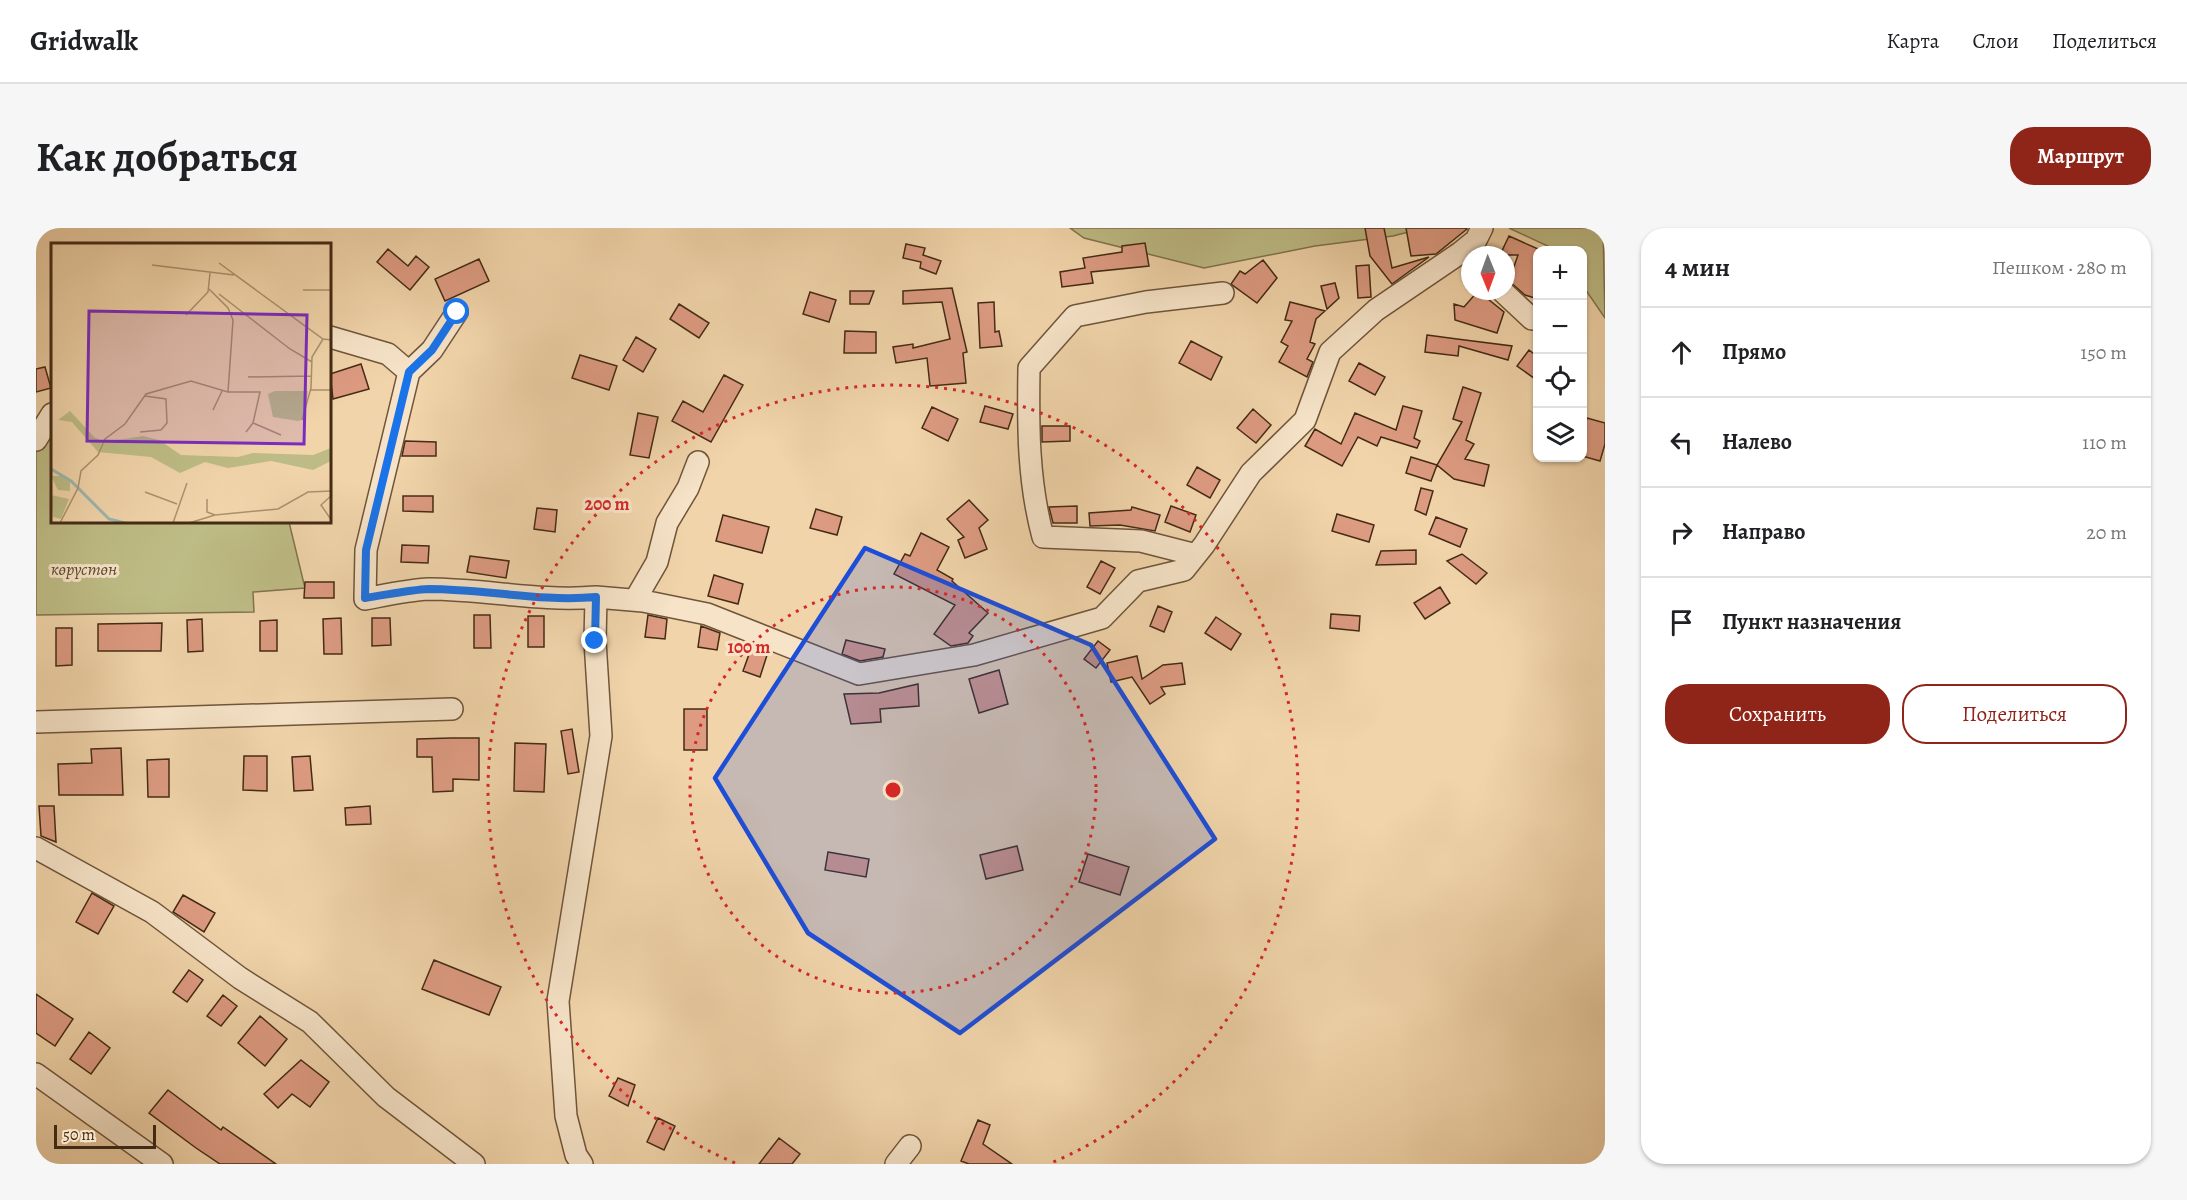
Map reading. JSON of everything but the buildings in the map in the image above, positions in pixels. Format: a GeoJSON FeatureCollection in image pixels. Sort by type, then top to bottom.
{"type":"FeatureCollection","features":[{"type":"Feature","properties":{"kind":"street"},"geometry":{"type":"LineString","coordinates":[[1472,246],[1482,228]]}},
{"type":"Feature","properties":{"kind":"street"},"geometry":{"type":"LineString","coordinates":[[457,312],[432,350],[409,372],[366,550],[365,598],[427,589],[489,592],[561,600],[596,597],[635,600],[707,614],[860,674],[974,655],[1102,618],[1138,581],[1184,570],[1251,473],[1305,420],[1330,352],[1376,310],[1461,259]]}},
{"type":"Feature","properties":{"kind":"street"},"geometry":{"type":"LineString","coordinates":[[1196,555],[1141,541],[1043,537],[1034,500],[1028,438],[1029,368],[1076,316],[1146,302],[1223,293]]}},
{"type":"Feature","properties":{"kind":"street"},"geometry":{"type":"LineString","coordinates":[[1512,300],[1532,319]]}},
{"type":"Feature","properties":{"kind":"street"},"geometry":{"type":"LineString","coordinates":[[332,338],[388,354],[409,372]]}},
{"type":"Feature","properties":{"kind":"street"},"geometry":{"type":"LineString","coordinates":[[36,440],[51,416]]}},
{"type":"Feature","properties":{"kind":"street"},"geometry":{"type":"LineString","coordinates":[[635,600],[657,562],[667,523],[688,488],[698,462]]}},
{"type":"Feature","properties":{"kind":"street"},"geometry":{"type":"LineString","coordinates":[[582,1164],[576,1155],[566,1116],[558,1001],[601,736],[595,641],[596,597]]}},
{"type":"Feature","properties":{"kind":"street"},"geometry":{"type":"LineString","coordinates":[[36,722],[452,709]]}},
{"type":"Feature","properties":{"kind":"street"},"geometry":{"type":"LineString","coordinates":[[36,848],[152,912],[240,978],[310,1022],[386,1097],[474,1164]]}},
{"type":"Feature","properties":{"kind":"street"},"geometry":{"type":"LineString","coordinates":[[36,1074],[162,1164]]}},
{"type":"Feature","properties":{"kind":"street"},"geometry":{"type":"LineString","coordinates":[[896,1164],[910,1146]]}},
{"type":"Feature","properties":{"kind":"highlighted area"},"geometry":{"type":"Polygon","coordinates":[[[865,548],[1091,645],[1215,839],[960,1033],[808,933],[715,778],[865,548]]]}},
{"type":"Feature","properties":{"kind":"green space"},"geometry":{"type":"Polygon","coordinates":[[[1070,228],[1424,228],[1393,236],[1315,246],[1204,268],[1084,238],[1070,228]]]}},
{"type":"Feature","properties":{"kind":"green space"},"geometry":{"type":"Polygon","coordinates":[[[1509,228],[1603,228],[1605,318],[1587,292],[1587,246],[1547,246],[1509,228]]]}},
{"type":"Feature","properties":{"kind":"green space","name":"көрүстөн"},"geometry":{"type":"Polygon","coordinates":[[[51,410],[51,524],[289,524],[305,588],[253,592],[254,612],[36,615],[36,433],[51,410]]]}},
{"type":"Feature","properties":{"kind":"route"},"geometry":{"type":"LineString","coordinates":[[457,312],[432,350],[409,372],[366,550],[365,598],[427,589],[489,592],[561,600],[596,597],[595,641]]}}]}
